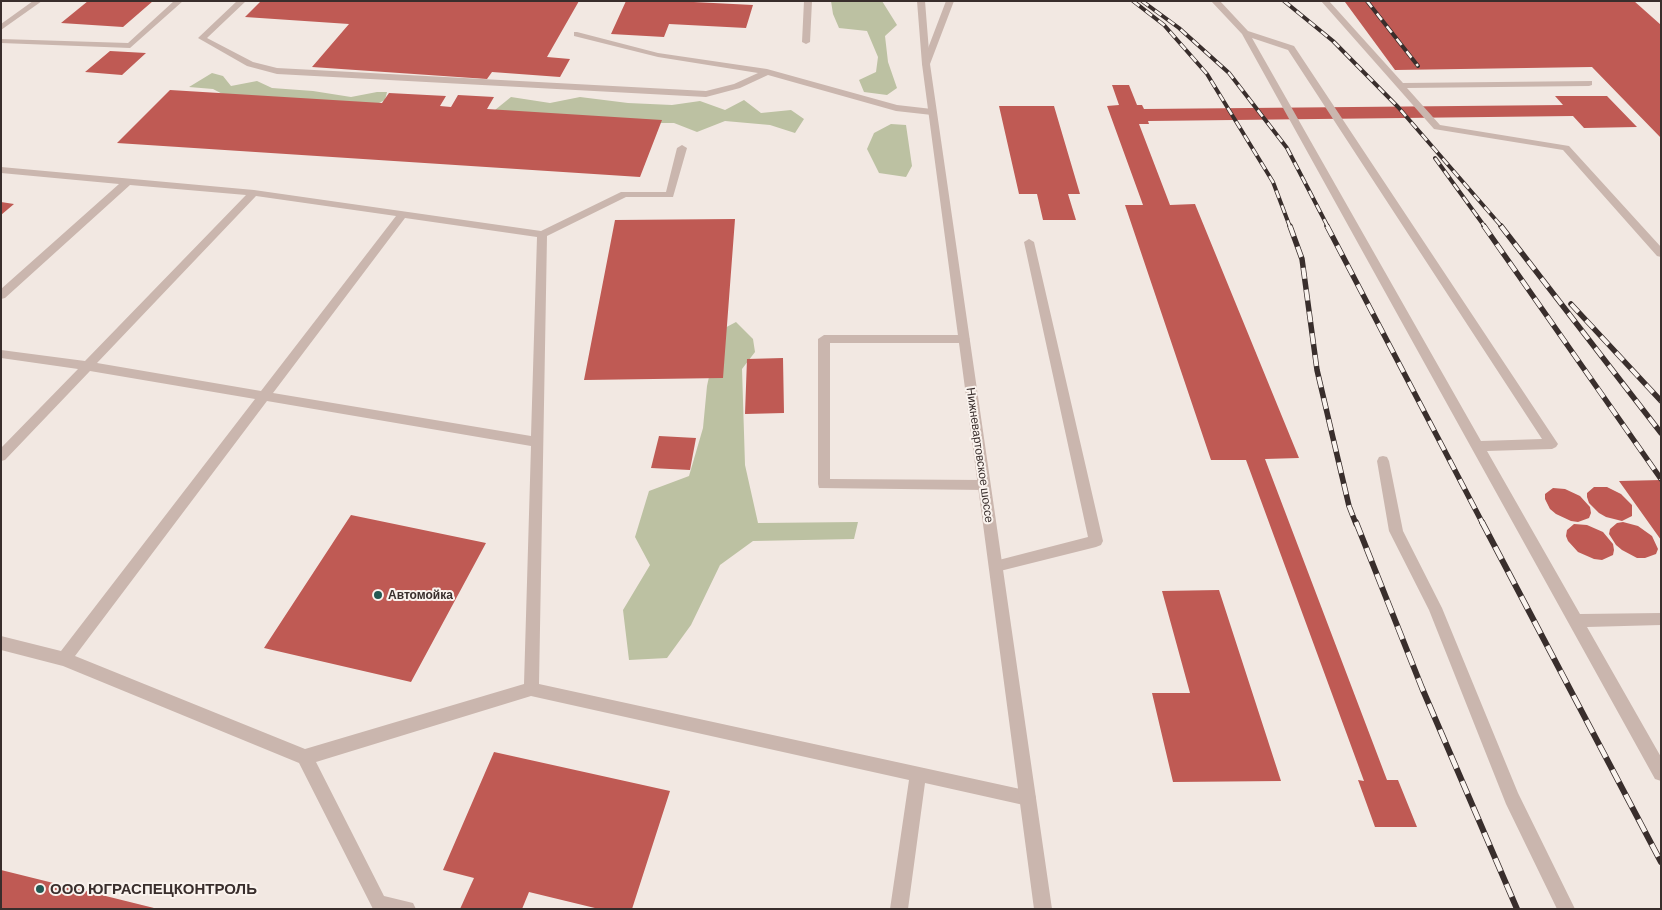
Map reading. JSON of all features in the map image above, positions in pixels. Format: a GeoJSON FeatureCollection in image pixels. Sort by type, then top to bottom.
{"type":"FeatureCollection","features":[{"type":"Feature","properties":{"kind":"street"},"geometry":{"type":"LineString","coordinates":[[1,28],[38,1]]}},
{"type":"Feature","properties":{"kind":"street"},"geometry":{"type":"LineString","coordinates":[[1,41],[130,46],[179,1]]}},
{"type":"Feature","properties":{"kind":"street"},"geometry":{"type":"LineString","coordinates":[[242,1],[202,38],[250,64],[277,71],[706,94],[737,86],[767,72]]}},
{"type":"Feature","properties":{"kind":"street"},"geometry":{"type":"LineString","coordinates":[[806,42],[808,1]]}},
{"type":"Feature","properties":{"kind":"street","name":"Нижневартовское шоссе"},"geometry":{"type":"LineString","coordinates":[[921,1],[932,112],[1043,909]]}},
{"type":"Feature","properties":{"kind":"street"},"geometry":{"type":"LineString","coordinates":[[926,64],[950,1]]}},
{"type":"Feature","properties":{"kind":"street"},"geometry":{"type":"LineString","coordinates":[[1215,1],[1245,34],[1661,773]]}},
{"type":"Feature","properties":{"kind":"street"},"geometry":{"type":"LineString","coordinates":[[1325,1],[1437,127],[1566,148],[1661,254]]}},
{"type":"Feature","properties":{"kind":"street"},"geometry":{"type":"LineString","coordinates":[[577,34],[658,55],[767,72],[896,108],[932,112]]}},
{"type":"Feature","properties":{"kind":"street"},"geometry":{"type":"LineString","coordinates":[[1245,34],[1291,48],[1552,444],[1477,446]]}},
{"type":"Feature","properties":{"kind":"street"},"geometry":{"type":"LineString","coordinates":[[1400,86],[1589,83]]}},
{"type":"Feature","properties":{"kind":"street"},"geometry":{"type":"LineString","coordinates":[[1,170],[254,193],[542,234],[624,194],[670,195],[682,148]]}},
{"type":"Feature","properties":{"kind":"street"},"geometry":{"type":"LineString","coordinates":[[1,295],[127,182]]}},
{"type":"Feature","properties":{"kind":"street"},"geometry":{"type":"LineString","coordinates":[[1,456],[254,193]]}},
{"type":"Feature","properties":{"kind":"street"},"geometry":{"type":"LineString","coordinates":[[64,659],[402,215]]}},
{"type":"Feature","properties":{"kind":"street"},"geometry":{"type":"LineString","coordinates":[[531,689],[542,234]]}},
{"type":"Feature","properties":{"kind":"street"},"geometry":{"type":"LineString","coordinates":[[996,566],[1096,541],[1029,242]]}},
{"type":"Feature","properties":{"kind":"street"},"geometry":{"type":"LineString","coordinates":[[964,339],[824,339],[824,484],[984,485]]}},
{"type":"Feature","properties":{"kind":"street"},"geometry":{"type":"LineString","coordinates":[[1,354],[88,366],[538,442]]}},
{"type":"Feature","properties":{"kind":"street"},"geometry":{"type":"LineString","coordinates":[[1384,461],[1396,531],[1435,608],[1512,798],[1566,909]]}},
{"type":"Feature","properties":{"kind":"street"},"geometry":{"type":"LineString","coordinates":[[1575,620],[1661,619]]}},
{"type":"Feature","properties":{"kind":"street"},"geometry":{"type":"LineString","coordinates":[[1,644],[64,659],[305,757],[531,689],[1028,798]]}},
{"type":"Feature","properties":{"kind":"street"},"geometry":{"type":"LineString","coordinates":[[305,757],[379,903],[407,909]]}},
{"type":"Feature","properties":{"kind":"street"},"geometry":{"type":"LineString","coordinates":[[899,909],[918,774]]}},
{"type":"Feature","properties":{"kind":"green space"},"geometry":{"type":"Polygon","coordinates":[[[831,1],[882,1],[897,25],[885,36],[888,62],[897,88],[887,95],[864,92],[859,80],[876,72],[878,57],[867,31],[839,28],[833,14],[831,1]]]}},
{"type":"Feature","properties":{"kind":"green space"},"geometry":{"type":"Polygon","coordinates":[[[212,73],[223,76],[231,86],[257,81],[272,88],[313,91],[351,97],[387,92],[385,100],[371,107],[230,98],[213,89],[189,87],[212,73]]]}},
{"type":"Feature","properties":{"kind":"green space"},"geometry":{"type":"Polygon","coordinates":[[[511,97],[550,103],[580,97],[628,103],[672,105],[700,101],[725,110],[744,100],[761,113],[791,110],[804,119],[795,133],[770,125],[725,121],[697,132],[674,123],[637,123],[495,110],[511,97]]]}},
{"type":"Feature","properties":{"kind":"green space"},"geometry":{"type":"Polygon","coordinates":[[[891,124],[906,125],[912,166],[906,177],[879,173],[867,149],[874,133],[891,124]]]}},
{"type":"Feature","properties":{"kind":"green space"},"geometry":{"type":"Polygon","coordinates":[[[736,322],[753,339],[755,352],[742,369],[745,465],[758,523],[858,522],[854,539],[753,541],[720,565],[691,625],[667,658],[629,660],[623,610],[650,565],[635,537],[649,491],[689,476],[703,428],[707,386],[719,331],[736,322]]]}},
{"type":"Feature","properties":{"kind":"building"},"geometry":{"type":"Polygon","coordinates":[[[88,1],[153,1],[123,27],[61,23],[88,1]]]}},
{"type":"Feature","properties":{"kind":"building"},"geometry":{"type":"Polygon","coordinates":[[[261,1],[579,1],[547,57],[570,59],[560,77],[492,72],[487,79],[312,67],[349,24],[245,17],[261,1]]]}},
{"type":"Feature","properties":{"kind":"building"},"geometry":{"type":"Polygon","coordinates":[[[626,1],[674,1],[753,5],[746,28],[669,24],[664,37],[611,34],[626,1]]]}},
{"type":"Feature","properties":{"kind":"building"},"geometry":{"type":"Polygon","coordinates":[[[1634,1],[1661,25],[1661,138],[1592,67],[1395,70],[1345,2],[1634,1]]]}},
{"type":"Feature","properties":{"kind":"building"},"geometry":{"type":"Polygon","coordinates":[[[110,51],[146,53],[122,75],[85,72],[110,51]]]}},
{"type":"Feature","properties":{"kind":"building"},"geometry":{"type":"Polygon","coordinates":[[[1112,85],[1129,85],[1137,105],[1142,105],[1144,109],[1563,105],[1555,96],[1607,96],[1637,127],[1584,128],[1573,116],[1148,121],[1149,124],[1139,124],[1170,205],[1195,204],[1299,458],[1265,459],[1387,780],[1398,780],[1417,827],[1375,827],[1358,780],[1364,781],[1246,460],[1211,460],[1125,205],[1143,205],[1107,106],[1119,105],[1112,85]]]}},
{"type":"Feature","properties":{"kind":"building"},"geometry":{"type":"Polygon","coordinates":[[[170,90],[382,103],[389,93],[446,96],[440,106],[451,107],[458,95],[494,97],[487,109],[662,120],[640,177],[117,143],[170,90]]]}},
{"type":"Feature","properties":{"kind":"building"},"geometry":{"type":"Polygon","coordinates":[[[999,106],[1054,106],[1080,194],[1068,194],[1076,220],[1043,220],[1037,194],[1019,194],[999,106]]]}},
{"type":"Feature","properties":{"kind":"building"},"geometry":{"type":"Polygon","coordinates":[[[1,202],[14,204],[1,215],[1,202]]]}},
{"type":"Feature","properties":{"kind":"building"},"geometry":{"type":"Polygon","coordinates":[[[735,219],[723,378],[584,380],[615,220],[735,219]]]}},
{"type":"Feature","properties":{"kind":"building"},"geometry":{"type":"Polygon","coordinates":[[[783,358],[784,413],[745,414],[747,359],[783,358]]]}},
{"type":"Feature","properties":{"kind":"building"},"geometry":{"type":"Polygon","coordinates":[[[659,436],[696,438],[690,470],[651,468],[659,436]]]}},
{"type":"Feature","properties":{"kind":"building"},"geometry":{"type":"Polygon","coordinates":[[[1661,480],[1661,540],[1619,481],[1661,480]]]}},
{"type":"Feature","properties":{"kind":"building"},"geometry":{"type":"Polygon","coordinates":[[[1594,487],[1607,487],[1621,494],[1632,505],[1632,516],[1622,521],[1599,513],[1589,503],[1587,497],[1587,493],[1594,487]]]}},
{"type":"Feature","properties":{"kind":"building"},"geometry":{"type":"Polygon","coordinates":[[[1553,488],[1565,489],[1580,496],[1590,507],[1591,513],[1589,518],[1578,522],[1571,521],[1550,509],[1545,499],[1545,494],[1553,488]]]}},
{"type":"Feature","properties":{"kind":"building","name":"Автомойка"},"geometry":{"type":"Polygon","coordinates":[[[351,515],[486,543],[411,682],[264,648],[351,515]]]}},
{"type":"Feature","properties":{"kind":"building"},"geometry":{"type":"Polygon","coordinates":[[[1623,522],[1638,526],[1652,536],[1658,549],[1656,554],[1645,558],[1637,558],[1616,545],[1609,534],[1610,529],[1617,523],[1623,522]]]}},
{"type":"Feature","properties":{"kind":"building"},"geometry":{"type":"Polygon","coordinates":[[[1574,524],[1587,525],[1603,532],[1613,544],[1613,555],[1602,560],[1594,559],[1578,552],[1566,536],[1567,530],[1574,524]]]}},
{"type":"Feature","properties":{"kind":"building"},"geometry":{"type":"Polygon","coordinates":[[[1219,590],[1281,781],[1173,782],[1152,693],[1190,693],[1162,591],[1219,590]]]}},
{"type":"Feature","properties":{"kind":"building"},"geometry":{"type":"Polygon","coordinates":[[[494,752],[670,791],[632,909],[599,909],[529,892],[522,909],[460,909],[474,878],[443,870],[494,752]]]}},
{"type":"Feature","properties":{"kind":"building","name":"ООО ЮГРАСПЕЦКОНТРОЛЬ"},"geometry":{"type":"Polygon","coordinates":[[[1,870],[154,908],[154,909],[1,909],[1,870]]]}},
{"type":"Feature","properties":{"kind":"railway"},"geometry":{"type":"LineString","coordinates":[[1133,1],[1164,25],[1207,74],[1273,182],[1290,227]]}},
{"type":"Feature","properties":{"kind":"railway"},"geometry":{"type":"LineString","coordinates":[[1142,1],[1179,28],[1229,73],[1287,148],[1328,227]]}},
{"type":"Feature","properties":{"kind":"railway"},"geometry":{"type":"LineString","coordinates":[[1284,1],[1333,41],[1398,107],[1502,227]]}},
{"type":"Feature","properties":{"kind":"railway"},"geometry":{"type":"LineString","coordinates":[[1367,1],[1418,66]]}},
{"type":"Feature","properties":{"kind":"railway"},"geometry":{"type":"LineString","coordinates":[[1435,158],[1485,227]]}},
{"type":"Feature","properties":{"kind":"railway"},"geometry":{"type":"LineString","coordinates":[[1290,226],[1302,259],[1317,370],[1349,506],[1356,524]]}},
{"type":"Feature","properties":{"kind":"railway"},"geometry":{"type":"LineString","coordinates":[[1327,226],[1483,524]]}},
{"type":"Feature","properties":{"kind":"railway"},"geometry":{"type":"LineString","coordinates":[[1484,226],[1661,479]]}},
{"type":"Feature","properties":{"kind":"railway"},"geometry":{"type":"LineString","coordinates":[[1501,226],[1661,433]]}},
{"type":"Feature","properties":{"kind":"railway"},"geometry":{"type":"LineString","coordinates":[[1571,304],[1661,401]]}},
{"type":"Feature","properties":{"kind":"railway"},"geometry":{"type":"LineString","coordinates":[[1356,522],[1422,688],[1517,909]]}},
{"type":"Feature","properties":{"kind":"railway"},"geometry":{"type":"LineString","coordinates":[[1482,522],[1661,862]]}},
{"type":"Feature","properties":{"kind":"place","name":"Автомойка"},"geometry":{"type":"Point","coordinates":[378,595]}},
{"type":"Feature","properties":{"kind":"place","name":"ООО ЮГРАСПЕЦКОНТРОЛЬ"},"geometry":{"type":"Point","coordinates":[40,889]}}]}
